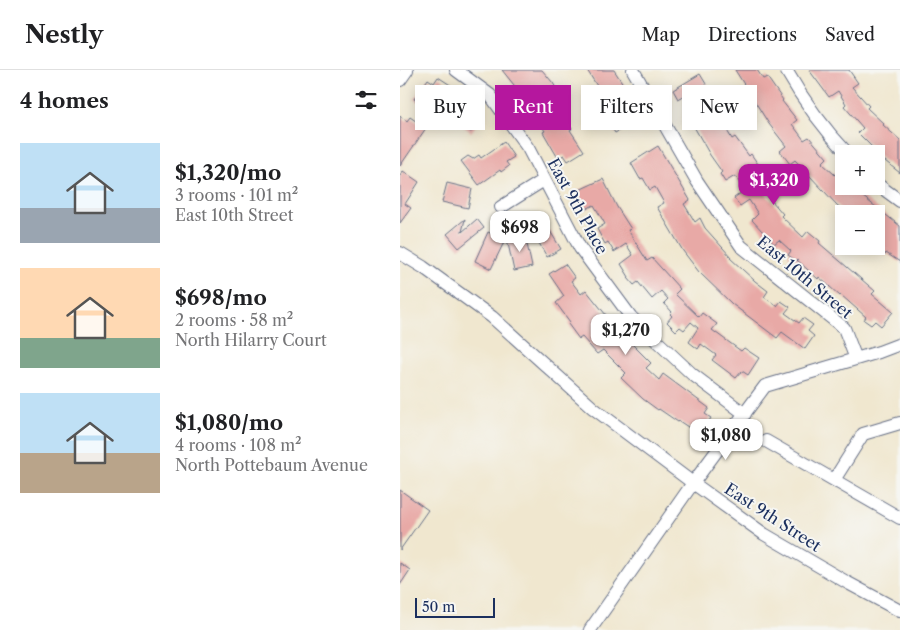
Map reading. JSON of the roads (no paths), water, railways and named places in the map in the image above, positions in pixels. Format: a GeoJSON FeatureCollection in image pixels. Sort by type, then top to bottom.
{"type":"FeatureCollection","features":[{"type":"Feature","properties":{"kind":"street"},"geometry":{"type":"LineString","coordinates":[[400,80],[407,70]]}},
{"type":"Feature","properties":{"kind":"street","name":"East 9th Place"},"geometry":{"type":"LineString","coordinates":[[456,70],[490,95],[528,148],[580,248],[631,318],[692,374],[745,414]]}},
{"type":"Feature","properties":{"kind":"street","name":"East 10th Street"},"geometry":{"type":"LineString","coordinates":[[633,70],[697,181],[741,246],[844,328],[856,359]]}},
{"type":"Feature","properties":{"kind":"street"},"geometry":{"type":"LineString","coordinates":[[786,70],[803,98],[840,145]]}},
{"type":"Feature","properties":{"kind":"street"},"geometry":{"type":"LineString","coordinates":[[501,207],[544,180]]}},
{"type":"Feature","properties":{"kind":"street"},"geometry":{"type":"LineString","coordinates":[[885,190],[900,201]]}},
{"type":"Feature","properties":{"kind":"street","name":"East 9th Street"},"geometry":{"type":"LineString","coordinates":[[400,253],[423,267],[492,317],[593,408],[693,484],[764,534],[900,611]]}},
{"type":"Feature","properties":{"kind":"street"},"geometry":{"type":"LineString","coordinates":[[590,630],[765,386],[900,344]]}},
{"type":"Feature","properties":{"kind":"street"},"geometry":{"type":"LineString","coordinates":[[834,480],[863,434],[900,423]]}},
{"type":"Feature","properties":{"kind":"street"},"geometry":{"type":"LineString","coordinates":[[766,441],[900,518]]}}]}
